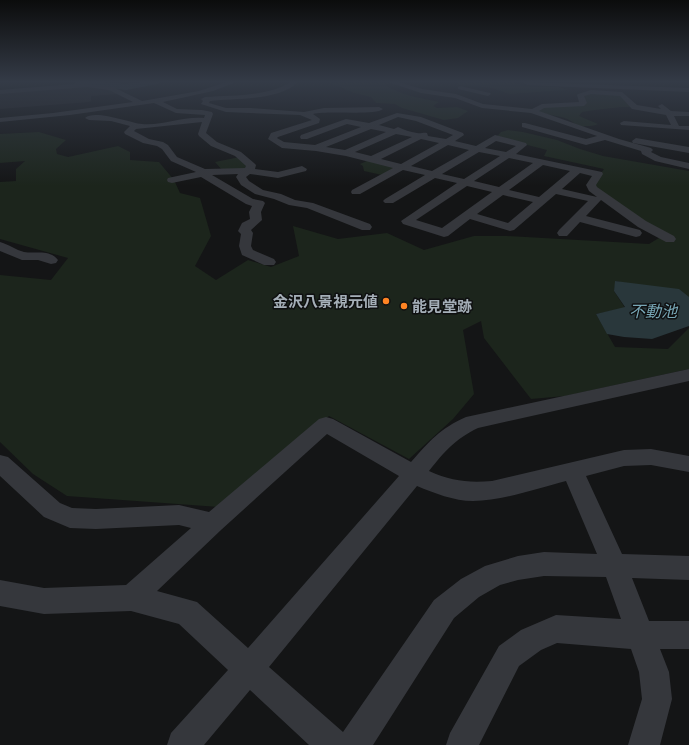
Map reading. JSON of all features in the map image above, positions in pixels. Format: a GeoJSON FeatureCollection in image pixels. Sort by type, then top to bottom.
{"type":"FeatureCollection","features":[{"type":"Feature","properties":{"kind":"street"},"geometry":{"type":"LineString","coordinates":[[0,120],[19,117]]}},
{"type":"Feature","properties":{"kind":"street"},"geometry":{"type":"LineString","coordinates":[[89,117],[89,119],[111,119],[136,125],[135,126]]}},
{"type":"Feature","properties":{"kind":"street"},"geometry":{"type":"LineString","coordinates":[[111,119],[115,117]]}},
{"type":"Feature","properties":{"kind":"street"},"geometry":{"type":"LineString","coordinates":[[205,117],[173,124],[135,126],[128,130],[128,132],[146,141],[160,144],[165,147],[174,159],[203,173],[250,202],[259,197],[277,196],[293,203],[309,205],[366,227]]}},
{"type":"Feature","properties":{"kind":"street"},"geometry":{"type":"LineString","coordinates":[[208,117],[202,134],[214,144],[243,157],[251,165],[247,172],[241,177],[242,180],[259,197]]}},
{"type":"Feature","properties":{"kind":"street"},"geometry":{"type":"LineString","coordinates":[[313,117],[316,121],[291,128],[274,135],[272,139],[282,146],[316,148],[346,153],[541,201]]}},
{"type":"Feature","properties":{"kind":"street"},"geometry":{"type":"LineString","coordinates":[[316,148],[393,117]]}},
{"type":"Feature","properties":{"kind":"street"},"geometry":{"type":"LineString","coordinates":[[409,117],[460,135],[356,192],[422,210]]}},
{"type":"Feature","properties":{"kind":"street"},"geometry":{"type":"LineString","coordinates":[[549,117],[565,121],[604,137],[689,150]]}},
{"type":"Feature","properties":{"kind":"street"},"geometry":{"type":"LineString","coordinates":[[551,117],[630,140],[648,150],[645,152],[658,159],[689,166]]}},
{"type":"Feature","properties":{"kind":"street"},"geometry":{"type":"LineString","coordinates":[[671,117],[676,128]]}},
{"type":"Feature","properties":{"kind":"street"},"geometry":{"type":"LineString","coordinates":[[346,153],[420,120]]}},
{"type":"Feature","properties":{"kind":"street"},"geometry":{"type":"LineString","coordinates":[[282,146],[346,121],[598,174],[591,185],[593,189],[642,224],[670,238]]}},
{"type":"Feature","properties":{"kind":"street"},"geometry":{"type":"LineString","coordinates":[[624,123],[659,130],[689,128]]}},
{"type":"Feature","properties":{"kind":"street"},"geometry":{"type":"LineString","coordinates":[[524,125],[586,142],[604,137]]}},
{"type":"Feature","properties":{"kind":"street"},"geometry":{"type":"LineString","coordinates":[[546,130],[572,125]]}},
{"type":"Feature","properties":{"kind":"street"},"geometry":{"type":"LineString","coordinates":[[373,159],[440,127]]}},
{"type":"Feature","properties":{"kind":"street"},"geometry":{"type":"LineString","coordinates":[[190,132],[202,131]]}},
{"type":"Feature","properties":{"kind":"street"},"geometry":{"type":"LineString","coordinates":[[146,141],[165,135]]}},
{"type":"Feature","properties":{"kind":"street"},"geometry":{"type":"LineString","coordinates":[[389,201],[495,138],[523,145],[407,221],[444,232],[541,162]]}},
{"type":"Feature","properties":{"kind":"street"},"geometry":{"type":"LineString","coordinates":[[615,150],[630,140]]}},
{"type":"Feature","properties":{"kind":"street"},"geometry":{"type":"LineString","coordinates":[[172,180],[203,173],[247,172],[278,175],[302,169]]}},
{"type":"Feature","properties":{"kind":"street"},"geometry":{"type":"LineString","coordinates":[[468,215],[510,227],[578,170]]}},
{"type":"Feature","properties":{"kind":"street"},"geometry":{"type":"LineString","coordinates":[[247,172],[277,178],[292,184]]}},
{"type":"Feature","properties":{"kind":"street"},"geometry":{"type":"LineString","coordinates":[[554,190],[596,200],[563,233]]}},
{"type":"Feature","properties":{"kind":"street"},"geometry":{"type":"LineString","coordinates":[[259,197],[255,212],[256,220],[246,226],[244,231],[247,233],[245,246],[247,252],[269,262]]}},
{"type":"Feature","properties":{"kind":"street"},"geometry":{"type":"LineString","coordinates":[[578,218],[636,233]]}},
{"type":"Feature","properties":{"kind":"street"},"geometry":{"type":"LineString","coordinates":[[0,246],[22,256],[40,256],[51,260]]}},
{"type":"Feature","properties":{"kind":"street"},"geometry":{"type":"LineString","coordinates":[[183,745],[415,475],[440,443],[456,430],[473,422],[689,376]]}},
{"type":"Feature","properties":{"kind":"street"},"geometry":{"type":"LineString","coordinates":[[131,598],[213,523],[326,424],[415,475],[443,487],[472,492],[492,490],[624,458],[651,457],[689,464]]}},
{"type":"Feature","properties":{"kind":"street"},"geometry":{"type":"LineString","coordinates":[[1,464],[52,510],[70,518],[96,519],[179,515],[213,523]]}},
{"type":"Feature","properties":{"kind":"street"},"geometry":{"type":"LineString","coordinates":[[573,471],[615,567],[654,672],[657,699],[644,745]]}},
{"type":"Feature","properties":{"kind":"street"},"geometry":{"type":"LineString","coordinates":[[354,745],[444,609],[470,588],[494,575],[518,568],[544,564],[689,568]]}},
{"type":"Feature","properties":{"kind":"street"},"geometry":{"type":"LineString","coordinates":[[0,593],[44,601],[131,598],[187,612],[333,745]]}},
{"type":"Feature","properties":{"kind":"street"},"geometry":{"type":"LineString","coordinates":[[462,745],[509,656],[531,640],[556,629],[640,635],[689,635]]}},
{"type":"Feature","properties":{"kind":"shaded area"},"geometry":{"type":"Polygon","coordinates":[[[433,117],[460,117],[458,118],[444,120],[433,117]]]}},
{"type":"Feature","properties":{"kind":"shaded area"},"geometry":{"type":"Polygon","coordinates":[[[559,117],[581,117],[598,124],[582,127],[567,119],[559,117]]]}},
{"type":"Feature","properties":{"kind":"shaded area"},"geometry":{"type":"Polygon","coordinates":[[[508,130],[557,140],[603,156],[689,171],[689,298],[616,281],[614,291],[625,308],[596,314],[615,347],[668,349],[689,328],[689,369],[565,396],[531,399],[484,338],[481,321],[463,330],[474,394],[453,419],[409,459],[329,416],[219,507],[67,496],[33,474],[0,442],[0,275],[51,280],[68,258],[0,239],[0,182],[16,181],[16,169],[25,161],[0,163],[0,134],[39,132],[66,140],[56,149],[57,154],[68,157],[118,146],[130,152],[130,160],[159,162],[174,180],[180,193],[200,198],[211,236],[195,266],[216,280],[248,260],[271,267],[299,256],[293,226],[338,239],[387,233],[424,250],[474,236],[507,236],[649,244],[667,233],[605,200],[592,185],[604,169],[544,156],[547,150],[496,137],[501,132],[508,130]]]}},
{"type":"Feature","properties":{"kind":"shaded area"},"geometry":{"type":"Polygon","coordinates":[[[240,157],[249,165],[246,170],[223,171],[215,162],[240,157]]]}},
{"type":"Feature","properties":{"kind":"shaded area"},"geometry":{"type":"Polygon","coordinates":[[[369,160],[397,167],[382,175],[364,171],[363,166],[360,164],[369,160]]]}},
{"type":"Feature","properties":{"kind":"water","name":"不動池"},"geometry":{"type":"Polygon","coordinates":[[[615,281],[679,289],[689,297],[689,326],[652,339],[607,334],[596,314],[625,307],[614,291],[615,281]]]}},
{"type":"Feature","properties":{"kind":"place","name":"金沢八景視元値"},"geometry":{"type":"Point","coordinates":[386,301]}},
{"type":"Feature","properties":{"kind":"place","name":"能見堂跡"},"geometry":{"type":"Point","coordinates":[404,306]}}]}
